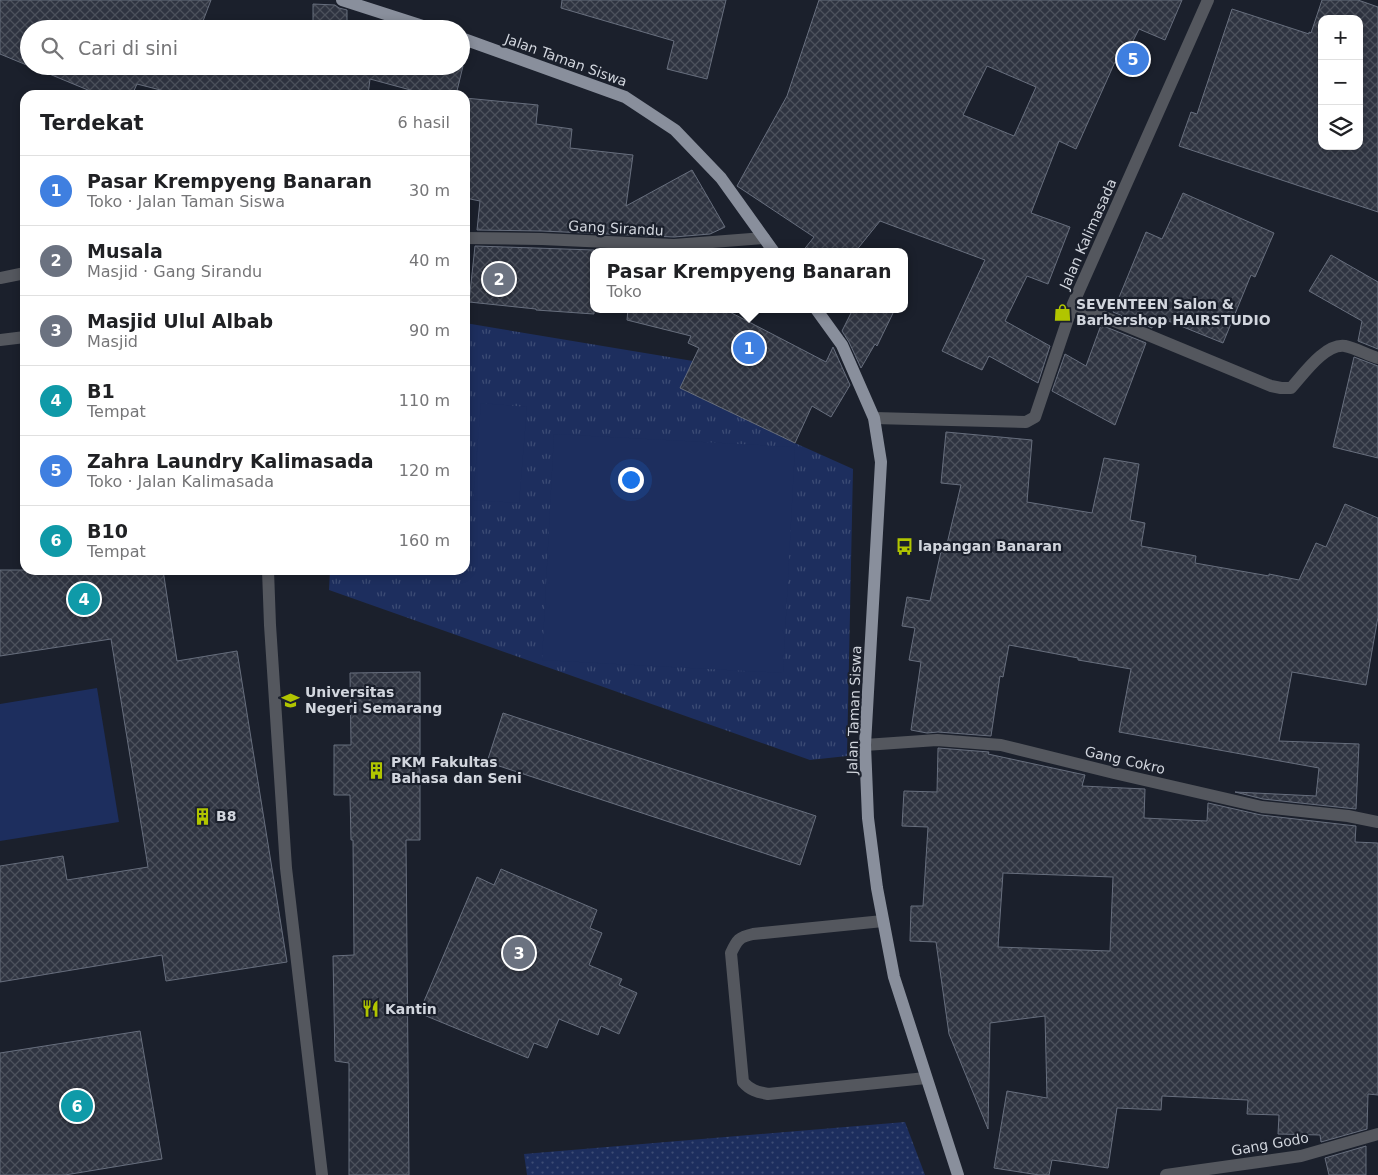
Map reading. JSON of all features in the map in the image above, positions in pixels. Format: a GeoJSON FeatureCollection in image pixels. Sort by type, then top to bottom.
{"type":"FeatureCollection","features":[{"type":"Feature","properties":{"kind":"main road"},"geometry":{"type":"LineString","coordinates":[[342,0],[404,20]]}},
{"type":"Feature","properties":{"kind":"main road","name":"Jalan Taman Siswa"},"geometry":{"type":"LineString","coordinates":[[470,41],[625,97],[675,130],[721,178],[771,248]]}},
{"type":"Feature","properties":{"kind":"main road","name":"Jalan Taman Siswa"},"geometry":{"type":"LineString","coordinates":[[819,313],[842,345],[874,418],[881,462],[865,745],[868,818],[877,888],[894,977],[958,1175]]}},
{"type":"Feature","properties":{"kind":"street","name":"Jalan Kalimasada"},"geometry":{"type":"LineString","coordinates":[[874,418],[1026,422],[1035,417],[1073,304],[1208,0]]}},
{"type":"Feature","properties":{"kind":"street","name":"Gang Sirandu"},"geometry":{"type":"LineString","coordinates":[[470,238],[542,239],[674,246],[764,238]]}},
{"type":"Feature","properties":{"kind":"street"},"geometry":{"type":"LineString","coordinates":[[0,278],[20,274]]}},
{"type":"Feature","properties":{"kind":"street"},"geometry":{"type":"LineString","coordinates":[[1073,304],[1270,386],[1281,388],[1291,388],[1325,351],[1334,348],[1344,346],[1378,358]]}},
{"type":"Feature","properties":{"kind":"street"},"geometry":{"type":"LineString","coordinates":[[0,340],[20,338]]}},
{"type":"Feature","properties":{"kind":"street"},"geometry":{"type":"LineString","coordinates":[[268,575],[286,868],[322,1175]]}},
{"type":"Feature","properties":{"kind":"street","name":"Gang Cokro"},"geometry":{"type":"LineString","coordinates":[[865,745],[937,740],[1001,745],[1262,807],[1348,816],[1378,822]]}},
{"type":"Feature","properties":{"kind":"street"},"geometry":{"type":"LineString","coordinates":[[883,920],[753,934],[744,936],[736,941],[731,953],[742,1082],[750,1089],[768,1094],[926,1078]]}},
{"type":"Feature","properties":{"kind":"street","name":"Gang Godo"},"geometry":{"type":"LineString","coordinates":[[1166,1175],[1300,1156],[1378,1134]]}},
{"type":"Feature","properties":{"kind":"green space"},"geometry":{"type":"Polygon","coordinates":[[[470,324],[693,361],[680,388],[853,469],[847,756],[810,760],[329,590],[330,575],[470,575],[470,324]]]}},
{"type":"Feature","properties":{"kind":"green space"},"geometry":{"type":"Polygon","coordinates":[[[481,403],[527,407],[519,503],[473,500],[481,403]]]}},
{"type":"Feature","properties":{"kind":"green space"},"geometry":{"type":"Polygon","coordinates":[[[554,434],[795,447],[783,673],[542,660],[554,434]]]}},
{"type":"Feature","properties":{"kind":"green space"},"geometry":{"type":"Polygon","coordinates":[[[97,688],[119,822],[0,841],[0,704],[97,688]]]}},
{"type":"Feature","properties":{"kind":"green space"},"geometry":{"type":"Polygon","coordinates":[[[905,1122],[925,1175],[527,1175],[524,1154],[905,1122]]]}},
{"type":"Feature","properties":{"kind":"building"},"geometry":{"type":"Polygon","coordinates":[[[0,0],[211,0],[203,20],[20,20],[20,62],[0,54],[0,0]]]}},
{"type":"Feature","properties":{"kind":"building"},"geometry":{"type":"Polygon","coordinates":[[[562,0],[726,0],[707,79],[667,69],[674,41],[561,8],[562,0]]]}},
{"type":"Feature","properties":{"kind":"building"},"geometry":{"type":"Polygon","coordinates":[[[819,0],[1182,0],[1165,40],[1139,29],[1121,65],[1115,62],[1076,149],[1059,141],[1031,213],[1070,227],[1048,284],[1027,276],[1005,321],[1050,346],[1038,383],[989,356],[982,370],[942,351],[985,260],[880,221],[858,248],[805,248],[814,237],[737,186],[787,96],[819,0]],[[987,66],[963,115],[1014,136],[1036,87],[987,66]]]}},
{"type":"Feature","properties":{"kind":"building"},"geometry":{"type":"Polygon","coordinates":[[[1322,0],[1358,0],[1378,7],[1378,212],[1179,146],[1191,112],[1197,114],[1232,9],[1309,34],[1309,32],[1311,33],[1322,0]]]}},
{"type":"Feature","properties":{"kind":"building"},"geometry":{"type":"Polygon","coordinates":[[[313,4],[335,5],[347,10],[347,20],[313,20],[313,4]]]}},
{"type":"Feature","properties":{"kind":"building"},"geometry":{"type":"Polygon","coordinates":[[[52,75],[461,75],[457,90],[411,90],[370,79],[369,90],[160,90],[137,84],[134,90],[88,90],[52,75]]]}},
{"type":"Feature","properties":{"kind":"building"},"geometry":{"type":"Polygon","coordinates":[[[470,98],[538,105],[536,124],[572,129],[570,148],[633,155],[626,206],[692,170],[725,227],[710,234],[674,237],[477,230],[480,201],[470,199],[470,98]]]}},
{"type":"Feature","properties":{"kind":"building"},"geometry":{"type":"Polygon","coordinates":[[[1183,193],[1274,233],[1255,277],[1251,275],[1223,343],[1156,316],[1152,328],[1113,312],[1146,232],[1162,239],[1183,193]]]}},
{"type":"Feature","properties":{"kind":"building"},"geometry":{"type":"Polygon","coordinates":[[[475,246],[590,250],[590,313],[594,314],[536,310],[470,302],[475,246]]]}},
{"type":"Feature","properties":{"kind":"building"},"geometry":{"type":"Polygon","coordinates":[[[1331,255],[1378,282],[1378,349],[1358,341],[1362,321],[1309,291],[1331,255]]]}},
{"type":"Feature","properties":{"kind":"building"},"geometry":{"type":"Polygon","coordinates":[[[628,313],[732,313],[826,362],[833,347],[850,385],[831,417],[812,406],[795,443],[680,388],[699,348],[688,343],[691,336],[627,320],[628,313]]]}},
{"type":"Feature","properties":{"kind":"building"},"geometry":{"type":"Polygon","coordinates":[[[851,313],[893,313],[877,346],[875,344],[861,368],[842,331],[851,313]]]}},
{"type":"Feature","properties":{"kind":"building"},"geometry":{"type":"Polygon","coordinates":[[[1101,325],[1146,343],[1115,425],[1052,391],[1065,354],[1086,366],[1101,325]]]}},
{"type":"Feature","properties":{"kind":"building"},"geometry":{"type":"Polygon","coordinates":[[[1354,357],[1378,366],[1378,458],[1333,447],[1354,357]]]}},
{"type":"Feature","properties":{"kind":"building"},"geometry":{"type":"Polygon","coordinates":[[[946,432],[1032,440],[1027,502],[1092,513],[1104,458],[1139,464],[1130,520],[1145,523],[1141,546],[1196,556],[1195,563],[1299,580],[1316,543],[1326,547],[1345,504],[1378,518],[1378,617],[1366,685],[1292,672],[1279,741],[1359,744],[1356,809],[1263,799],[1235,792],[1316,796],[1319,768],[1119,732],[1131,669],[1009,645],[1003,677],[1000,676],[991,736],[938,732],[927,733],[911,730],[921,662],[909,660],[915,628],[902,626],[907,597],[930,601],[942,547],[946,548],[961,485],[941,483],[946,432]]]}},
{"type":"Feature","properties":{"kind":"building"},"geometry":{"type":"Polygon","coordinates":[[[0,570],[20,570],[20,575],[164,575],[177,661],[237,651],[287,962],[166,981],[162,955],[0,982],[0,866],[63,856],[67,880],[148,867],[111,639],[0,656],[0,570]]]}},
{"type":"Feature","properties":{"kind":"building"},"geometry":{"type":"Polygon","coordinates":[[[420,672],[420,840],[406,840],[409,1175],[349,1175],[349,1063],[335,1061],[333,956],[354,955],[353,840],[351,840],[350,795],[334,795],[334,745],[351,745],[350,673],[420,672]]]}},
{"type":"Feature","properties":{"kind":"building"},"geometry":{"type":"Polygon","coordinates":[[[503,713],[816,816],[800,865],[487,762],[503,713]]]}},
{"type":"Feature","properties":{"kind":"building"},"geometry":{"type":"Polygon","coordinates":[[[938,748],[989,752],[988,754],[1085,775],[1082,786],[1145,789],[1144,818],[1207,821],[1208,803],[1261,815],[1356,826],[1355,842],[1378,843],[1378,1095],[1368,1094],[1367,1129],[1321,1142],[1320,1135],[1278,1134],[1279,1115],[1247,1114],[1248,1100],[1162,1096],[1161,1110],[1117,1108],[1108,1168],[1052,1160],[1049,1175],[994,1168],[1007,1091],[1047,1098],[1045,1016],[990,1023],[988,1129],[949,1034],[936,942],[910,941],[911,906],[923,906],[928,827],[902,826],[904,791],[937,792],[938,748]],[[1003,873],[998,947],[1110,951],[1113,877],[1003,873]]]}},
{"type":"Feature","properties":{"kind":"building"},"geometry":{"type":"Polygon","coordinates":[[[501,869],[597,910],[590,928],[602,933],[589,965],[622,979],[619,985],[637,993],[619,1034],[601,1026],[598,1035],[559,1019],[547,1048],[534,1043],[528,1058],[419,1013],[477,877],[494,885],[501,869]]]}},
{"type":"Feature","properties":{"kind":"building"},"geometry":{"type":"Polygon","coordinates":[[[140,1031],[162,1159],[65,1175],[0,1175],[0,1053],[140,1031]]]}},
{"type":"Feature","properties":{"kind":"building"},"geometry":{"type":"Polygon","coordinates":[[[1366,1146],[1366,1175],[1329,1175],[1325,1158],[1366,1146]]]}},
{"type":"Feature","properties":{"kind":"place","name":"Zahra Laundry Kalimasada"},"geometry":{"type":"Point","coordinates":[1133,59]}},
{"type":"Feature","properties":{"kind":"place","name":"Musala"},"geometry":{"type":"Point","coordinates":[499,279]}},
{"type":"Feature","properties":{"kind":"place","name":"SEVENTEEN Salon & Barbershop HAIRSTUDIO"},"geometry":{"type":"Point","coordinates":[1062,312]}},
{"type":"Feature","properties":{"kind":"place","name":"Pasar Krempyeng Banaran"},"geometry":{"type":"Point","coordinates":[749,348]}},
{"type":"Feature","properties":{"kind":"place","name":"lapangan Banaran"},"geometry":{"type":"Point","coordinates":[904,546]}},
{"type":"Feature","properties":{"kind":"place","name":"B1"},"geometry":{"type":"Point","coordinates":[84,599]}},
{"type":"Feature","properties":{"kind":"place","name":"Universitas Negeri Semarang"},"geometry":{"type":"Point","coordinates":[291,700]}},
{"type":"Feature","properties":{"kind":"place","name":"PKM Fakultas Bahasa dan Seni"},"geometry":{"type":"Point","coordinates":[377,770]}},
{"type":"Feature","properties":{"kind":"place","name":"B8"},"geometry":{"type":"Point","coordinates":[202,816]}},
{"type":"Feature","properties":{"kind":"place","name":"Masjid Ulul Albab"},"geometry":{"type":"Point","coordinates":[519,953]}},
{"type":"Feature","properties":{"kind":"place","name":"Kantin"},"geometry":{"type":"Point","coordinates":[371,1009]}},
{"type":"Feature","properties":{"kind":"place","name":"B10"},"geometry":{"type":"Point","coordinates":[77,1106]}}]}
